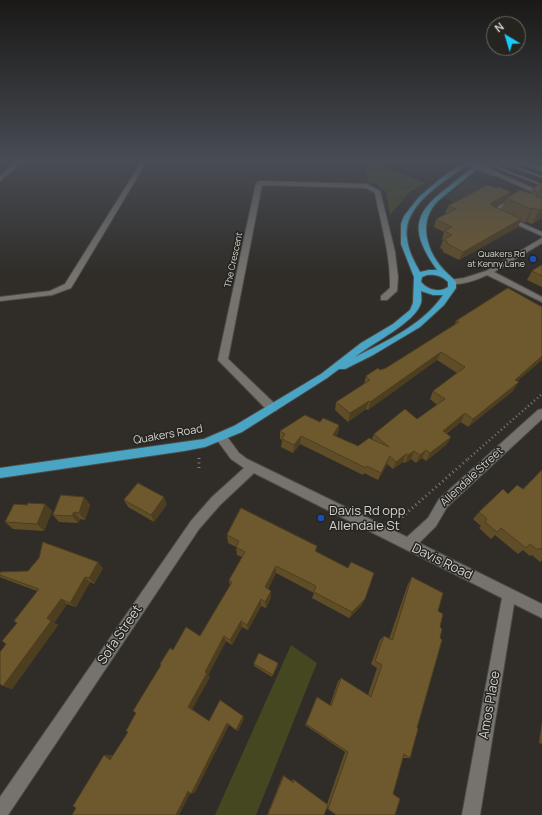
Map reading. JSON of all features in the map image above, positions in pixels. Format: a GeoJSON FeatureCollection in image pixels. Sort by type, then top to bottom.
{"type":"FeatureCollection","features":[{"type":"Feature","properties":{"kind":"main road"},"geometry":{"type":"LineString","coordinates":[[420,199],[410,211],[404,224],[404,238],[407,253],[422,288],[439,293],[449,291]]}},
{"type":"Feature","properties":{"kind":"main road"},"geometry":{"type":"LineString","coordinates":[[437,199],[429,206],[423,220],[422,234],[428,252],[445,276],[452,282]]}},
{"type":"Feature","properties":{"kind":"main road"},"geometry":{"type":"LineString","coordinates":[[417,279],[420,274],[429,272],[445,276]]}},
{"type":"Feature","properties":{"kind":"main road","name":"Quakers Road"},"geometry":{"type":"LineString","coordinates":[[324,376],[364,345],[396,326],[409,315],[417,304],[417,279]]}},
{"type":"Feature","properties":{"kind":"main road","name":"Quakers Road"},"geometry":{"type":"LineString","coordinates":[[0,473],[184,447],[205,443],[221,437],[324,376],[373,352],[415,326],[442,303],[452,288],[452,282]]}},
{"type":"Feature","properties":{"kind":"street"},"geometry":{"type":"LineString","coordinates":[[0,299],[52,293],[68,286],[122,199]]}},
{"type":"Feature","properties":{"kind":"street","name":"The Crescent"},"geometry":{"type":"LineString","coordinates":[[256,199],[223,360],[272,408]]}},
{"type":"Feature","properties":{"kind":"street"},"geometry":{"type":"LineString","coordinates":[[379,199],[391,251],[395,282],[394,289],[384,298]]}},
{"type":"Feature","properties":{"kind":"street"},"geometry":{"type":"LineString","coordinates":[[519,202],[514,200],[492,212],[542,234]]}},
{"type":"Feature","properties":{"kind":"street"},"geometry":{"type":"LineString","coordinates":[[452,282],[476,278],[489,273],[542,240]]}},
{"type":"Feature","properties":{"kind":"street"},"geometry":{"type":"LineString","coordinates":[[489,273],[542,300]]}},
{"type":"Feature","properties":{"kind":"street","name":"Allendale Street"},"geometry":{"type":"LineString","coordinates":[[408,545],[432,522],[443,503],[542,413]]}},
{"type":"Feature","properties":{"kind":"street","name":"Davis Road"},"geometry":{"type":"LineString","coordinates":[[221,437],[235,456],[253,467],[542,611]]}},
{"type":"Feature","properties":{"kind":"street","name":"Sofa Street"},"geometry":{"type":"LineString","coordinates":[[0,812],[195,525],[216,501],[253,467]]}},
{"type":"Feature","properties":{"kind":"street","name":"Amos Place"},"geometry":{"type":"LineString","coordinates":[[471,815],[509,594]]}},
{"type":"Feature","properties":{"kind":"path"},"geometry":{"type":"LineString","coordinates":[[402,517],[542,394]]}},
{"type":"Feature","properties":{"kind":"path"},"geometry":{"type":"LineString","coordinates":[[199,458],[199,468]]}},
{"type":"Feature","properties":{"kind":"shaded area"},"geometry":{"type":"Polygon","coordinates":[[[447,199],[509,199],[481,214],[447,199]]]}},
{"type":"Feature","properties":{"kind":"green space"},"geometry":{"type":"Polygon","coordinates":[[[387,199],[404,199],[390,215],[387,199]]]}},
{"type":"Feature","properties":{"kind":"green space"},"geometry":{"type":"Polygon","coordinates":[[[291,645],[317,663],[256,815],[215,815],[291,645]]]}},
{"type":"Feature","properties":{"kind":"building"},"geometry":{"type":"Polygon","coordinates":[[[461,199],[498,199],[491,203],[491,205],[521,219],[463,252],[443,240],[452,235],[444,231],[452,227],[436,219],[456,209],[448,206],[461,199]]]}},
{"type":"Feature","properties":{"kind":"building"},"geometry":{"type":"Polygon","coordinates":[[[508,199],[542,199],[542,208],[539,210],[533,208],[531,209],[508,199]]]}},
{"type":"Feature","properties":{"kind":"building"},"geometry":{"type":"Polygon","coordinates":[[[542,265],[542,276],[532,271],[542,265]]]}},
{"type":"Feature","properties":{"kind":"building"},"geometry":{"type":"Polygon","coordinates":[[[508,288],[542,307],[542,356],[515,380],[519,382],[473,419],[465,413],[443,431],[451,437],[430,453],[426,450],[420,455],[414,451],[408,455],[406,454],[396,462],[390,456],[381,473],[367,466],[366,468],[301,436],[294,445],[282,439],[285,434],[280,431],[305,415],[320,422],[323,418],[339,425],[333,435],[358,446],[369,438],[389,447],[374,434],[405,409],[417,419],[445,399],[433,391],[465,367],[441,352],[370,402],[369,401],[350,413],[336,402],[370,380],[366,376],[378,368],[380,370],[386,368],[459,322],[456,321],[508,288]]]}},
{"type":"Feature","properties":{"kind":"building"},"geometry":{"type":"Polygon","coordinates":[[[542,470],[542,550],[539,548],[538,550],[530,544],[526,548],[501,528],[497,532],[485,522],[487,519],[479,512],[503,489],[508,494],[517,485],[523,489],[542,470]]]}},
{"type":"Feature","properties":{"kind":"building"},"geometry":{"type":"Polygon","coordinates":[[[138,483],[164,497],[151,515],[124,500],[138,483]]]}},
{"type":"Feature","properties":{"kind":"building"},"geometry":{"type":"Polygon","coordinates":[[[61,495],[84,497],[79,513],[74,512],[72,516],[53,515],[61,495]]]}},
{"type":"Feature","properties":{"kind":"building"},"geometry":{"type":"Polygon","coordinates":[[[28,503],[45,504],[37,524],[5,522],[14,504],[27,505],[28,503]]]}},
{"type":"Feature","properties":{"kind":"building"},"geometry":{"type":"Polygon","coordinates":[[[241,508],[317,546],[315,551],[348,568],[351,562],[374,573],[365,599],[352,612],[314,592],[316,586],[276,566],[265,587],[271,591],[265,602],[261,599],[247,625],[241,621],[230,640],[224,636],[205,672],[207,673],[188,707],[209,721],[220,700],[243,716],[236,730],[227,723],[191,794],[188,791],[176,815],[72,815],[76,808],[73,806],[104,755],[110,760],[128,732],[126,731],[136,713],[133,711],[170,648],[173,650],[186,627],[200,636],[232,582],[229,580],[245,552],[236,547],[239,541],[227,535],[241,508]]]}},
{"type":"Feature","properties":{"kind":"building"},"geometry":{"type":"Polygon","coordinates":[[[43,542],[98,562],[89,578],[85,577],[70,603],[61,599],[47,618],[51,621],[3,686],[0,684],[0,652],[6,644],[2,641],[17,623],[14,621],[39,589],[0,575],[0,572],[28,571],[39,558],[43,542]]]}},
{"type":"Feature","properties":{"kind":"building"},"geometry":{"type":"Polygon","coordinates":[[[412,577],[443,593],[438,611],[443,614],[440,627],[442,629],[440,638],[442,640],[410,758],[404,754],[393,794],[400,799],[395,815],[336,815],[328,809],[348,752],[306,724],[317,697],[331,706],[341,678],[371,697],[382,665],[375,661],[384,636],[392,640],[412,577]]]}},
{"type":"Feature","properties":{"kind":"building"},"geometry":{"type":"Polygon","coordinates":[[[259,653],[278,663],[273,675],[254,664],[259,653]]]}},
{"type":"Feature","properties":{"kind":"building"},"geometry":{"type":"Polygon","coordinates":[[[284,776],[293,783],[294,780],[328,805],[324,815],[268,815],[284,776]]]}},
{"type":"Feature","properties":{"kind":"place","name":"Quakers Rd at Kenny Lane"},"geometry":{"type":"Point","coordinates":[533,259]}},
{"type":"Feature","properties":{"kind":"place","name":"Davis Rd opp Allendale St"},"geometry":{"type":"Point","coordinates":[321,518]}}]}
